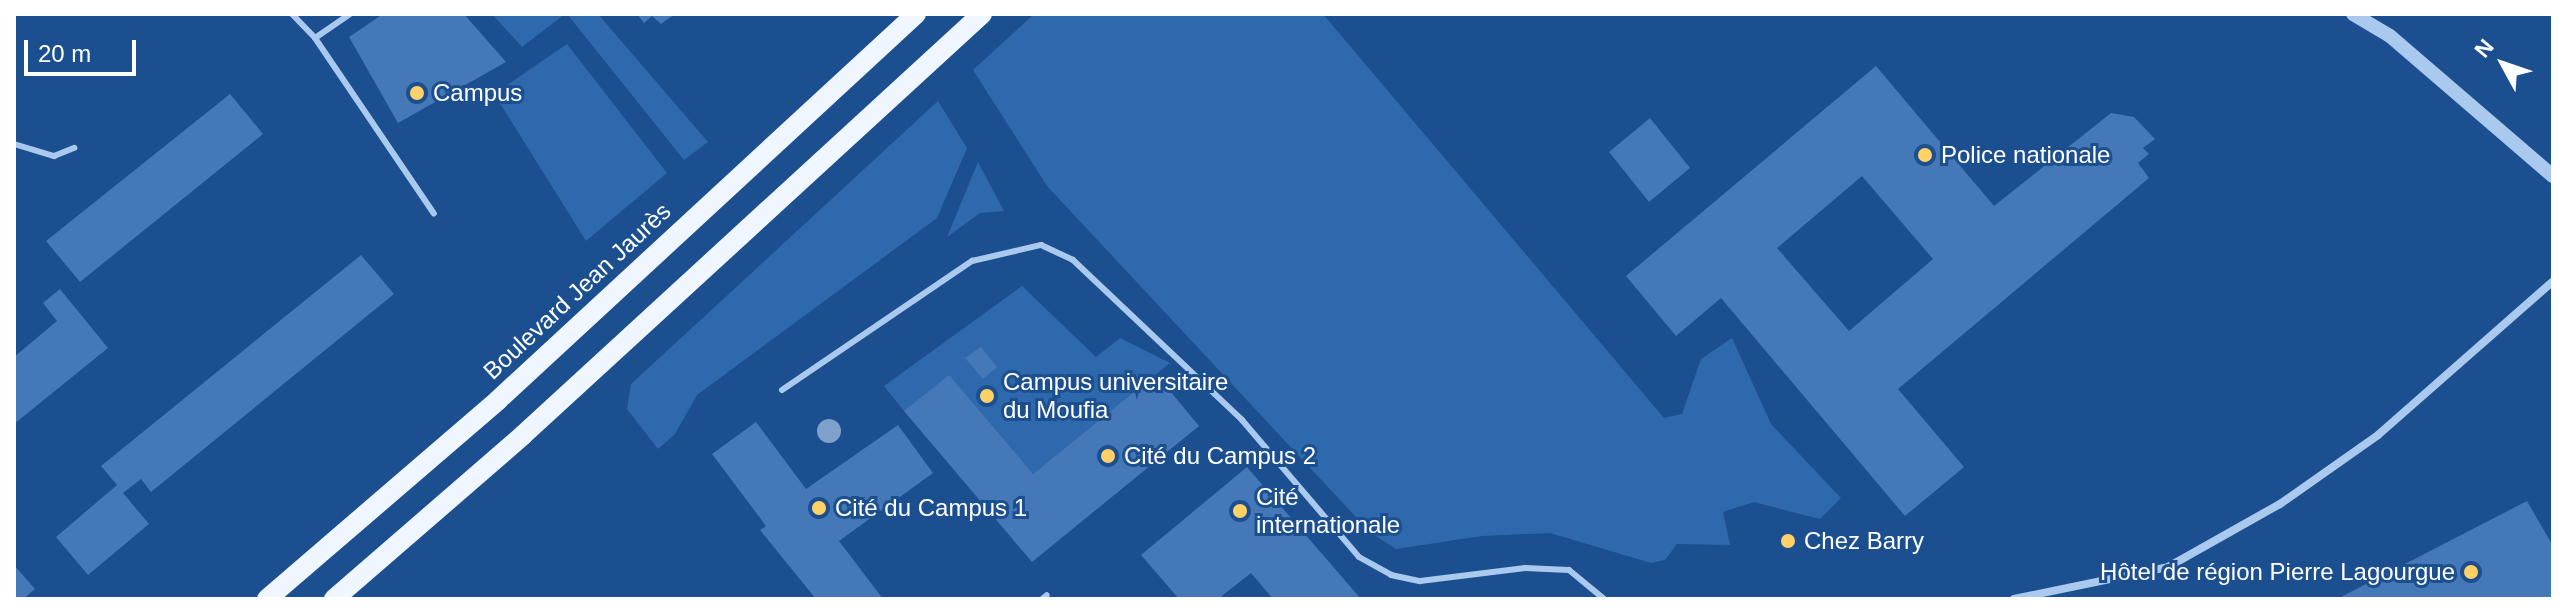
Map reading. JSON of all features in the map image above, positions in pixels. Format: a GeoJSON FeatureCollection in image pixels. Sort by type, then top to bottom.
{"type":"FeatureCollection","features":[{"type":"Feature","properties":{"kind":"main road","name":"Boulevard Jean Jaurès"},"geometry":{"type":"LineString","coordinates":[[267,599],[498,400],[916,14]]}},
{"type":"Feature","properties":{"kind":"main road"},"geometry":{"type":"LineString","coordinates":[[334,599],[523,435],[982,14]]}},
{"type":"Feature","properties":{"kind":"street"},"geometry":{"type":"LineString","coordinates":[[2353,14],[2390,36],[2553,176]]}},
{"type":"Feature","properties":{"kind":"street"},"geometry":{"type":"LineString","coordinates":[[2014,599],[2168,567],[2280,504],[2378,435],[2553,281]]}},
{"type":"Feature","properties":{"kind":"lane"},"geometry":{"type":"LineString","coordinates":[[292,14],[315,38],[434,214]]}},
{"type":"Feature","properties":{"kind":"lane"},"geometry":{"type":"LineString","coordinates":[[315,38],[350,14]]}},
{"type":"Feature","properties":{"kind":"lane"},"geometry":{"type":"LineString","coordinates":[[14,144],[54,156],[74,148]]}},
{"type":"Feature","properties":{"kind":"lane"},"geometry":{"type":"LineString","coordinates":[[782,390],[972,261],[1041,245],[1073,260],[1242,420],[1359,557],[1391,575],[1420,581],[1525,568],[1569,570],[1604,599]]}},
{"type":"Feature","properties":{"kind":"shaded area"},"geometry":{"type":"Polygon","coordinates":[[[492,14],[565,14],[522,47],[492,14]]]}},
{"type":"Feature","properties":{"kind":"shaded area"},"geometry":{"type":"Polygon","coordinates":[[[567,14],[598,14],[708,142],[684,160],[567,14]]]}},
{"type":"Feature","properties":{"kind":"shaded area"},"geometry":{"type":"Polygon","coordinates":[[[1034,14],[1323,14],[1664,418],[1682,414],[1701,359],[1732,338],[1771,424],[1841,498],[1820,519],[1754,502],[1723,512],[1730,545],[1677,544],[1665,560],[1651,563],[1550,533],[1482,536],[1396,549],[1370,532],[1047,186],[973,70],[1034,14]]]}},
{"type":"Feature","properties":{"kind":"shaded area"},"geometry":{"type":"Polygon","coordinates":[[[567,44],[667,173],[586,241],[494,94],[567,44]]]}},
{"type":"Feature","properties":{"kind":"shaded area"},"geometry":{"type":"Polygon","coordinates":[[[938,101],[967,148],[937,218],[697,395],[675,434],[658,449],[627,409],[631,384],[938,101]]]}},
{"type":"Feature","properties":{"kind":"shaded area"},"geometry":{"type":"Polygon","coordinates":[[[978,162],[1004,211],[980,213],[947,237],[978,162]]]}},
{"type":"Feature","properties":{"kind":"shaded area"},"geometry":{"type":"Polygon","coordinates":[[[1022,286],[1096,357],[1120,338],[1170,363],[1033,474],[904,411],[884,386],[1022,286]]]}},
{"type":"Feature","properties":{"kind":"building","name":"Campus"},"geometry":{"type":"Polygon","coordinates":[[[383,14],[464,14],[506,62],[398,123],[349,37],[383,14]]]}},
{"type":"Feature","properties":{"kind":"building"},"geometry":{"type":"Polygon","coordinates":[[[637,14],[675,14],[661,24],[652,16],[644,23],[637,14]]]}},
{"type":"Feature","properties":{"kind":"building"},"geometry":{"type":"Polygon","coordinates":[[[1876,66],[1994,206],[2111,113],[2134,117],[2155,139],[2143,148],[2149,154],[2138,163],[2149,178],[1898,389],[1964,467],[1905,516],[1721,298],[1676,336],[1626,276],[1876,66]],[[1862,176],[1777,248],[1849,331],[1933,259],[1862,176]]]}},
{"type":"Feature","properties":{"kind":"building"},"geometry":{"type":"Polygon","coordinates":[[[230,94],[263,134],[80,282],[46,241],[230,94]]]}},
{"type":"Feature","properties":{"kind":"building"},"geometry":{"type":"Polygon","coordinates":[[[1650,118],[1690,168],[1649,202],[1609,152],[1650,118]]]}},
{"type":"Feature","properties":{"kind":"building"},"geometry":{"type":"Polygon","coordinates":[[[361,255],[394,294],[151,492],[141,479],[123,493],[149,524],[88,575],[56,537],[117,485],[101,466],[361,255]]]}},
{"type":"Feature","properties":{"kind":"building"},"geometry":{"type":"Polygon","coordinates":[[[60,289],[108,348],[14,424],[14,357],[57,321],[43,303],[60,289]]]}},
{"type":"Feature","properties":{"kind":"building"},"geometry":{"type":"Polygon","coordinates":[[[981,347],[997,367],[983,379],[965,358],[981,347]]]}},
{"type":"Feature","properties":{"kind":"building","name":"Cité du Campus 2"},"geometry":{"type":"Polygon","coordinates":[[[1156,374],[1199,426],[1032,562],[904,411],[949,375],[1033,474],[1156,374]]]}},
{"type":"Feature","properties":{"kind":"building","name":"Cité du Campus 1"},"geometry":{"type":"Polygon","coordinates":[[[756,422],[806,489],[898,425],[933,473],[839,541],[883,599],[816,599],[760,530],[766,526],[712,454],[756,422]]]}},
{"type":"Feature","properties":{"kind":"building","name":"Cité internationale"},"geometry":{"type":"Polygon","coordinates":[[[1247,467],[1361,599],[1273,599],[1251,573],[1218,599],[1179,599],[1141,555],[1247,467]]]}},
{"type":"Feature","properties":{"kind":"building","name":"Hôtel de région Pierre Lagourgue"},"geometry":{"type":"Polygon","coordinates":[[[2527,501],[2553,546],[2553,599],[2337,599],[2527,501]]]}},
{"type":"Feature","properties":{"kind":"building"},"geometry":{"type":"Polygon","coordinates":[[[14,565],[35,589],[23,599],[14,599],[14,565]]]}},
{"type":"Feature","properties":{"kind":"place","name":"Campus"},"geometry":{"type":"Point","coordinates":[417,93]}},
{"type":"Feature","properties":{"kind":"place","name":"Police nationale"},"geometry":{"type":"Point","coordinates":[1925,155]}},
{"type":"Feature","properties":{"kind":"place","name":"Campus universitaire du Moufia"},"geometry":{"type":"Point","coordinates":[987,396]}},
{"type":"Feature","properties":{"kind":"place","name":"Cité du Campus 2"},"geometry":{"type":"Point","coordinates":[1108,456]}},
{"type":"Feature","properties":{"kind":"place","name":"Cité du Campus 1"},"geometry":{"type":"Point","coordinates":[819,508]}},
{"type":"Feature","properties":{"kind":"place","name":"Cité internationale"},"geometry":{"type":"Point","coordinates":[1240,511]}},
{"type":"Feature","properties":{"kind":"place","name":"Chez Barry"},"geometry":{"type":"Point","coordinates":[1788,541]}},
{"type":"Feature","properties":{"kind":"place","name":"Hôtel de région Pierre Lagourgue"},"geometry":{"type":"Point","coordinates":[2471,572]}}]}
